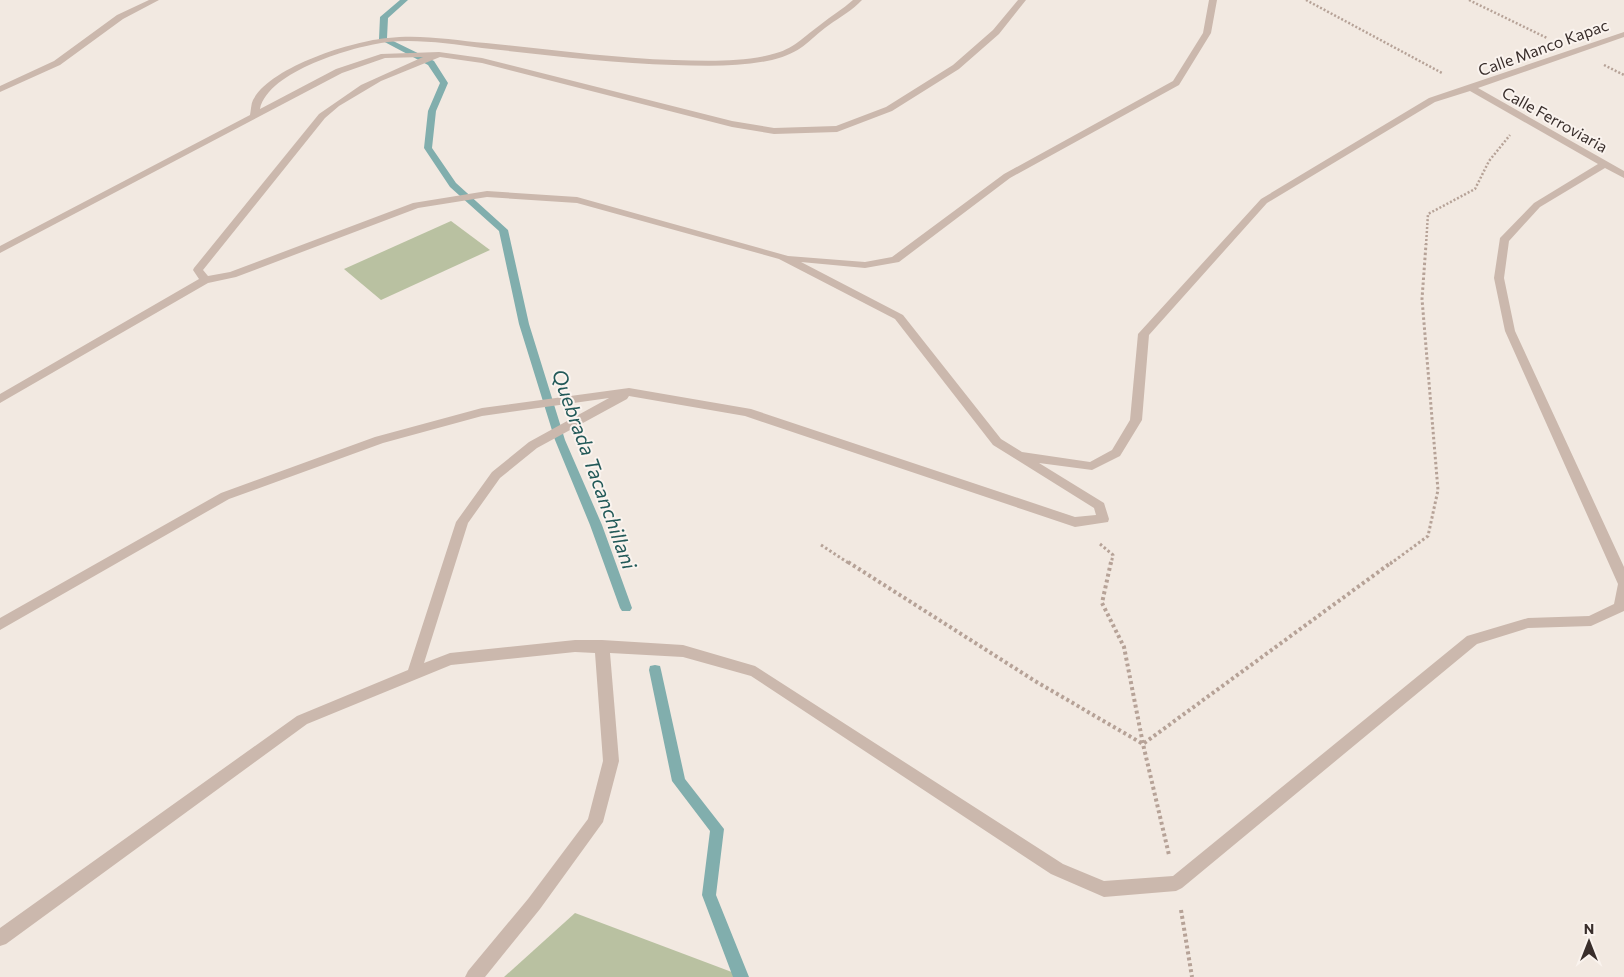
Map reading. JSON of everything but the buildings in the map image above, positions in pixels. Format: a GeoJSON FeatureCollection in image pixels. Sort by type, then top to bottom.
{"type":"FeatureCollection","features":[{"type":"Feature","properties":{"kind":"street"},"geometry":{"type":"LineString","coordinates":[[0,88],[57,63],[120,17],[155,0]]}},
{"type":"Feature","properties":{"kind":"street"},"geometry":{"type":"LineString","coordinates":[[254,115],[254,108],[259,98],[283,75],[328,55],[373,42],[416,39],[614,58],[703,63],[753,61],[783,55],[803,44],[820,28],[858,0]]}},
{"type":"Feature","properties":{"kind":"street"},"geometry":{"type":"LineString","coordinates":[[0,250],[339,71],[384,56],[439,54],[482,61],[732,124],[774,131],[837,129],[889,109],[956,67],[996,32],[1022,0]]}},
{"type":"Feature","properties":{"kind":"street"},"geometry":{"type":"LineString","coordinates":[[0,400],[205,280],[232,275],[416,204],[486,194],[576,200],[784,257],[865,264],[895,260],[1007,176],[1176,83],[1207,33],[1213,0]]}},
{"type":"Feature","properties":{"kind":"street","name":"Calle Manco Kapac"},"geometry":{"type":"LineString","coordinates":[[1018,455],[1092,466],[1116,452],[1136,420],[1144,334],[1264,201],[1432,100],[1624,34]]}},
{"type":"Feature","properties":{"kind":"street"},"geometry":{"type":"LineString","coordinates":[[205,280],[198,270],[322,116],[346,96],[379,77],[439,54]]}},
{"type":"Feature","properties":{"kind":"street","name":"Calle Ferroviaria"},"geometry":{"type":"LineString","coordinates":[[1471,88],[1624,175]]}},
{"type":"Feature","properties":{"kind":"street"},"geometry":{"type":"LineString","coordinates":[[1605,164],[1538,205],[1504,240],[1499,278],[1510,331],[1624,582]]}},
{"type":"Feature","properties":{"kind":"street"},"geometry":{"type":"LineString","coordinates":[[0,625],[225,496],[379,440],[482,412],[629,392],[747,412],[1075,522],[1103,519],[1100,506],[997,442],[899,316],[784,257]]}},
{"type":"Feature","properties":{"kind":"street"},"geometry":{"type":"LineString","coordinates":[[414,674],[462,522],[496,476],[533,445],[629,392]]}},
{"type":"Feature","properties":{"kind":"street"},"geometry":{"type":"LineString","coordinates":[[0,938],[302,720],[450,659],[575,646],[682,650],[755,672],[1058,869],[1104,889],[1176,883],[1472,640],[1528,623],[1591,621],[1620,607],[1624,586]]}},
{"type":"Feature","properties":{"kind":"street"},"geometry":{"type":"LineString","coordinates":[[474,977],[534,904],[595,822],[610,761],[602,646]]}},
{"type":"Feature","properties":{"kind":"path"},"geometry":{"type":"LineString","coordinates":[[1306,0],[1471,88]]}},
{"type":"Feature","properties":{"kind":"path"},"geometry":{"type":"LineString","coordinates":[[1143,744],[1428,536],[1438,490],[1422,298],[1428,214],[1475,189],[1488,161],[1523,118]]}},
{"type":"Feature","properties":{"kind":"path"},"geometry":{"type":"LineString","coordinates":[[1075,522],[1113,555],[1102,603],[1124,647],[1143,744],[1176,883],[1192,977]]}},
{"type":"Feature","properties":{"kind":"path"},"geometry":{"type":"LineString","coordinates":[[821,545],[1035,681],[1143,744]]}},
{"type":"Feature","properties":{"kind":"green space"},"geometry":{"type":"Polygon","coordinates":[[[451,221],[490,250],[381,300],[344,269],[451,221]]]}},
{"type":"Feature","properties":{"kind":"green space"},"geometry":{"type":"Polygon","coordinates":[[[575,913],[745,977],[504,977],[575,913]]]}},
{"type":"Feature","properties":{"kind":"waterway","name":"Quebrada Tacanchillani"},"geometry":{"type":"LineString","coordinates":[[404,0],[384,17],[383,39],[431,63],[444,83],[432,111],[428,148],[453,185],[503,230],[524,324],[560,440],[596,525],[626,608]]}},
{"type":"Feature","properties":{"kind":"waterway","name":"Quebrada Tacanchillani"},"geometry":{"type":"LineString","coordinates":[[655,670],[679,781],[717,829],[709,895],[741,977]]}}]}
